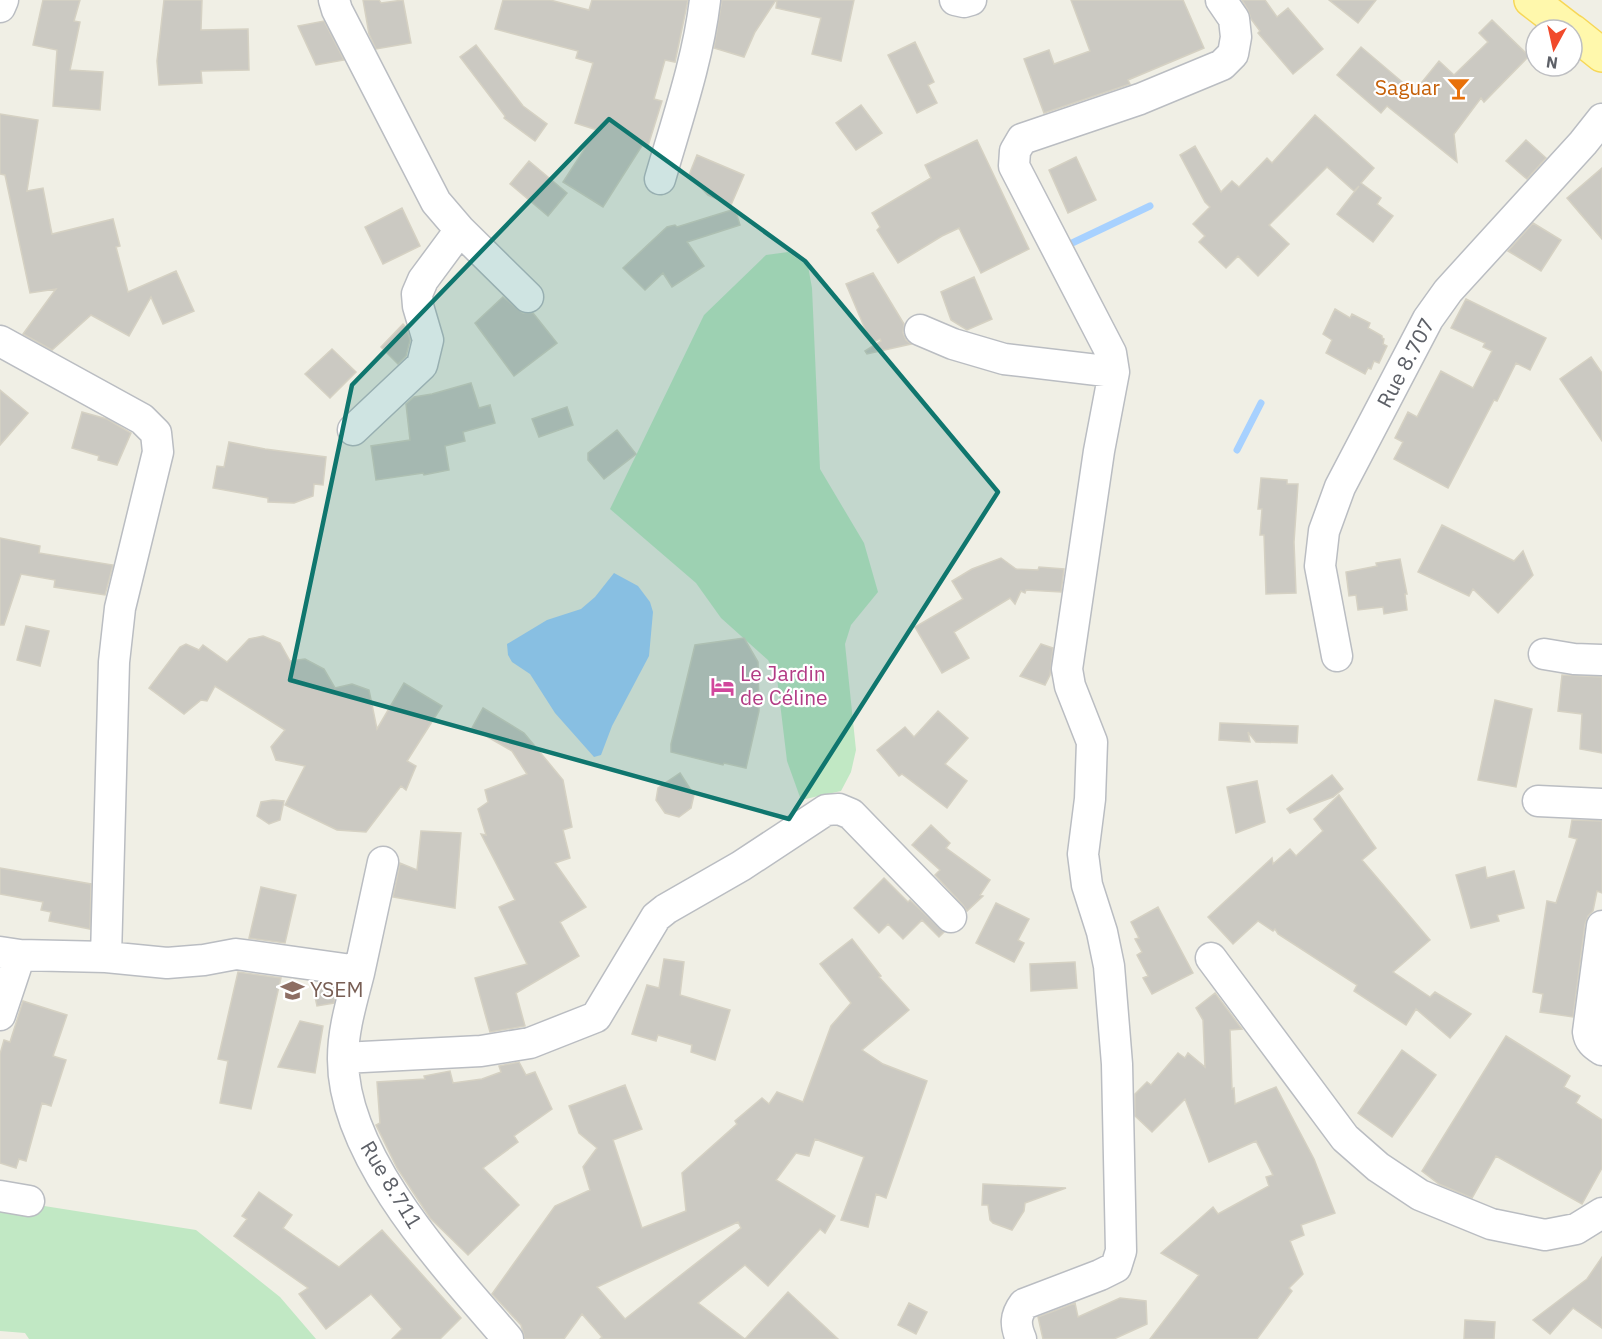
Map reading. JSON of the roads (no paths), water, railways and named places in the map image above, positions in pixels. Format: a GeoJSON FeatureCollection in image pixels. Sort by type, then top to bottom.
{"type":"FeatureCollection","features":[{"type":"Feature","properties":{"kind":"main road"},"geometry":{"type":"LineString","coordinates":[[1531,0],[1554,18]]}},
{"type":"Feature","properties":{"kind":"main road"},"geometry":{"type":"LineString","coordinates":[[1584,41],[1602,55]]}},
{"type":"Feature","properties":{"kind":"street"},"geometry":{"type":"LineString","coordinates":[[0,7],[3,0]]}},
{"type":"Feature","properties":{"kind":"street"},"geometry":{"type":"LineString","coordinates":[[334,0],[337,10],[436,202],[460,230],[528,297]]}},
{"type":"Feature","properties":{"kind":"street"},"geometry":{"type":"LineString","coordinates":[[660,179],[690,72],[704,16],[705,0]]}},
{"type":"Feature","properties":{"kind":"street"},"geometry":{"type":"LineString","coordinates":[[955,0],[964,2],[971,0]]}},
{"type":"Feature","properties":{"kind":"street"},"geometry":{"type":"LineString","coordinates":[[1022,1339],[1017,1329],[1016,1314],[1024,1304],[1116,1267],[1120,1251],[1117,1064],[1109,966],[1102,932],[1087,885],[1083,854],[1090,799],[1092,742],[1067,669],[1099,451],[1114,372],[1111,353],[1014,166],[1015,151],[1022,139],[1140,99],[1222,65],[1233,54],[1236,37],[1234,19],[1221,0]]}},
{"type":"Feature","properties":{"kind":"street","name":"Rue 8.707"},"geometry":{"type":"LineString","coordinates":[[1337,656],[1320,566],[1324,531],[1340,487],[1428,319],[1448,291],[1575,152],[1602,119]]}},
{"type":"Feature","properties":{"kind":"street"},"geometry":{"type":"LineString","coordinates":[[353,430],[422,365],[428,340],[418,306],[417,294],[423,280],[460,230]]}},
{"type":"Feature","properties":{"kind":"street"},"geometry":{"type":"LineString","coordinates":[[920,330],[953,344],[1004,359],[1114,372]]}},
{"type":"Feature","properties":{"kind":"street"},"geometry":{"type":"LineString","coordinates":[[0,341],[142,419],[156,433],[158,452],[120,608],[114,662],[106,957]]}},
{"type":"Feature","properties":{"kind":"street"},"geometry":{"type":"LineString","coordinates":[[1544,654],[1574,659],[1602,660]]}},
{"type":"Feature","properties":{"kind":"street"},"geometry":{"type":"LineString","coordinates":[[1538,801],[1602,804]]}},
{"type":"Feature","properties":{"kind":"street"},"geometry":{"type":"LineString","coordinates":[[343,1058],[481,1051],[530,1043],[596,1017],[656,917],[741,866],[826,810],[839,809],[851,814],[951,917]]}},
{"type":"Feature","properties":{"kind":"street","name":"Rue 8.711"},"geometry":{"type":"LineString","coordinates":[[383,862],[346,1025],[343,1058],[346,1095],[357,1128],[381,1177],[432,1250],[508,1339]]}},
{"type":"Feature","properties":{"kind":"street"},"geometry":{"type":"LineString","coordinates":[[1602,926],[1588,1032],[1589,1039],[1602,1050]]}},
{"type":"Feature","properties":{"kind":"street"},"geometry":{"type":"LineString","coordinates":[[0,1015],[10,954],[106,957],[167,963],[204,960],[236,954],[359,971]]}},
{"type":"Feature","properties":{"kind":"street"},"geometry":{"type":"LineString","coordinates":[[1211,958],[1345,1138],[1378,1167],[1420,1196],[1491,1224],[1545,1235],[1576,1229],[1602,1213]]}},
{"type":"Feature","properties":{"kind":"water"},"geometry":{"type":"Polygon","coordinates":[[[614,573],[638,586],[650,602],[653,612],[649,656],[612,726],[601,755],[594,757],[555,713],[530,674],[512,662],[508,655],[507,644],[547,620],[581,609],[595,597],[614,573]]]}},
{"type":"Feature","properties":{"kind":"waterway"},"geometry":{"type":"LineString","coordinates":[[1070,244],[1150,206]]}},
{"type":"Feature","properties":{"kind":"waterway"},"geometry":{"type":"LineString","coordinates":[[1237,450],[1261,403]]}},
{"type":"Feature","properties":{"kind":"place","name":"Saguar"},"geometry":{"type":"Point","coordinates":[1458,88]}},
{"type":"Feature","properties":{"kind":"place","name":"Le Jardin de Céline"},"geometry":{"type":"Point","coordinates":[722,686]}},
{"type":"Feature","properties":{"kind":"place","name":"YSEM"},"geometry":{"type":"Point","coordinates":[292,990]}}]}
